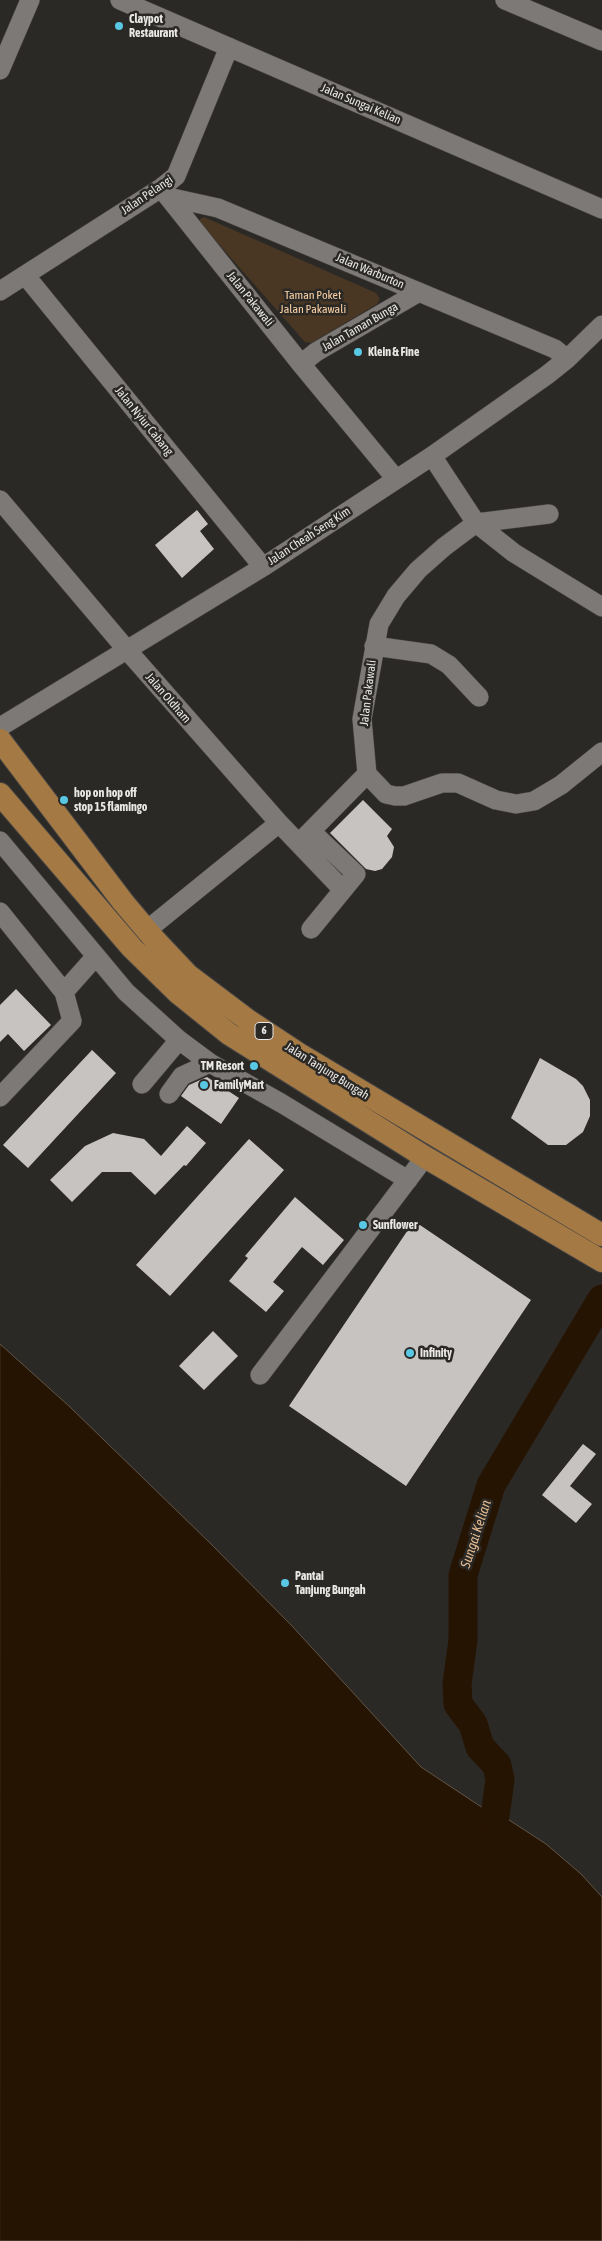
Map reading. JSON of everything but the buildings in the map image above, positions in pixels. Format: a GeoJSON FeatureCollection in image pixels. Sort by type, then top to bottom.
{"type":"FeatureCollection","features":[{"type":"Feature","properties":{"kind":"main road","name":"Jalan Tanjung Bungah"},"geometry":{"type":"LineString","coordinates":[[0,740],[147,930],[188,975],[249,1021],[417,1126],[602,1235]]}},
{"type":"Feature","properties":{"kind":"main road","name":"Jalan Tanjung Bungah"},"geometry":{"type":"LineString","coordinates":[[0,794],[132,948],[178,993],[230,1034],[425,1157],[600,1260]]}},
{"type":"Feature","properties":{"kind":"street"},"geometry":{"type":"LineString","coordinates":[[0,70],[30,0]]}},
{"type":"Feature","properties":{"kind":"street","name":"Jalan Sungai Kelian"},"geometry":{"type":"LineString","coordinates":[[120,0],[140,4],[230,47],[602,209]]}},
{"type":"Feature","properties":{"kind":"street"},"geometry":{"type":"LineString","coordinates":[[505,0],[602,41]]}},
{"type":"Feature","properties":{"kind":"street","name":"Jalan Pelangi"},"geometry":{"type":"LineString","coordinates":[[0,291],[165,193],[181,166],[230,47]]}},
{"type":"Feature","properties":{"kind":"street","name":"Jalan Warburton"},"geometry":{"type":"LineString","coordinates":[[165,193],[218,208],[555,349],[567,359]]}},
{"type":"Feature","properties":{"kind":"street","name":"Jalan Pakawali"},"geometry":{"type":"LineString","coordinates":[[165,193],[301,364],[396,479]]}},
{"type":"Feature","properties":{"kind":"street","name":"Jalan Nyiur Cabang"},"geometry":{"type":"LineString","coordinates":[[25,275],[263,566]]}},
{"type":"Feature","properties":{"kind":"street","name":"Jalan Taman Bunga"},"geometry":{"type":"LineString","coordinates":[[301,364],[316,352],[420,292]]}},
{"type":"Feature","properties":{"kind":"street","name":"Jalan Cheah Seng Kim"},"geometry":{"type":"LineString","coordinates":[[0,727],[263,566],[432,456],[567,359],[602,325]]}},
{"type":"Feature","properties":{"kind":"street"},"geometry":{"type":"LineString","coordinates":[[432,456],[476,523],[514,553],[602,607]]}},
{"type":"Feature","properties":{"kind":"street","name":"Jalan Oldham"},"geometry":{"type":"LineString","coordinates":[[0,500],[127,650],[278,823],[305,838],[343,890],[311,929]]}},
{"type":"Feature","properties":{"kind":"street","name":"Jalan Pakawali"},"geometry":{"type":"LineString","coordinates":[[367,774],[362,719],[379,624],[396,596],[418,570],[444,547],[476,523],[549,514]]}},
{"type":"Feature","properties":{"kind":"street","name":"Jalan Pakawali"},"geometry":{"type":"LineString","coordinates":[[374,646],[431,654],[449,665],[479,697]]}},
{"type":"Feature","properties":{"kind":"street"},"geometry":{"type":"LineString","coordinates":[[305,838],[367,774],[386,794],[395,796],[404,796],[442,783],[458,783],[496,800],[516,804],[534,801],[554,789],[602,752]]}},
{"type":"Feature","properties":{"kind":"street"},"geometry":{"type":"LineString","coordinates":[[147,930],[278,823]]}},
{"type":"Feature","properties":{"kind":"street"},"geometry":{"type":"LineString","coordinates":[[0,841],[126,992],[179,1040],[210,1063],[281,1103],[408,1180]]}},
{"type":"Feature","properties":{"kind":"street"},"geometry":{"type":"LineString","coordinates":[[0,912],[64,992],[72,1021],[0,1097]]}},
{"type":"Feature","properties":{"kind":"street"},"geometry":{"type":"LineString","coordinates":[[64,992],[96,956]]}},
{"type":"Feature","properties":{"kind":"street"},"geometry":{"type":"LineString","coordinates":[[142,1084],[179,1040]]}},
{"type":"Feature","properties":{"kind":"street"},"geometry":{"type":"LineString","coordinates":[[169,1094],[182,1076],[210,1063]]}},
{"type":"Feature","properties":{"kind":"street"},"geometry":{"type":"LineString","coordinates":[[281,1103],[296,1077]]}},
{"type":"Feature","properties":{"kind":"street"},"geometry":{"type":"LineString","coordinates":[[260,1375],[425,1157]]}},
{"type":"Feature","properties":{"kind":"green space","name":"Taman Poket Jalan Pakawali"},"geometry":{"type":"Polygon","coordinates":[[[204,217],[376,293],[380,299],[377,304],[311,343],[305,342],[201,224],[199,220],[204,217]]]}},
{"type":"Feature","properties":{"kind":"shaded area"},"geometry":{"type":"Polygon","coordinates":[[[0,1344],[70,1407],[211,1544],[292,1626],[421,1767],[495,1816],[509,1820],[546,1844],[581,1874],[602,1897],[602,2241],[0,2241],[0,1344]]]}},
{"type":"Feature","properties":{"kind":"waterway","name":"Sungai Kelian"},"geometry":{"type":"LineString","coordinates":[[495,1816],[500,1780],[497,1765],[480,1747],[473,1724],[458,1704],[457,1684],[463,1640],[463,1575],[491,1485],[602,1299]]}},
{"type":"Feature","properties":{"kind":"place","name":"Claypot Restaurant"},"geometry":{"type":"Point","coordinates":[119,26]}},
{"type":"Feature","properties":{"kind":"place","name":"Klein & Fine"},"geometry":{"type":"Point","coordinates":[358,352]}},
{"type":"Feature","properties":{"kind":"place","name":"hop on hop off stop 15 flamingo"},"geometry":{"type":"Point","coordinates":[64,800]}},
{"type":"Feature","properties":{"kind":"place","name":"TM Resort"},"geometry":{"type":"Point","coordinates":[254,1066]}},
{"type":"Feature","properties":{"kind":"place","name":"FamilyMart"},"geometry":{"type":"Point","coordinates":[204,1085]}},
{"type":"Feature","properties":{"kind":"place","name":"Sunflower"},"geometry":{"type":"Point","coordinates":[363,1225]}},
{"type":"Feature","properties":{"kind":"place","name":"Infinity"},"geometry":{"type":"Point","coordinates":[410,1353]}},
{"type":"Feature","properties":{"kind":"place","name":"Pantai Tanjung Bungah"},"geometry":{"type":"Point","coordinates":[285,1583]}}]}
